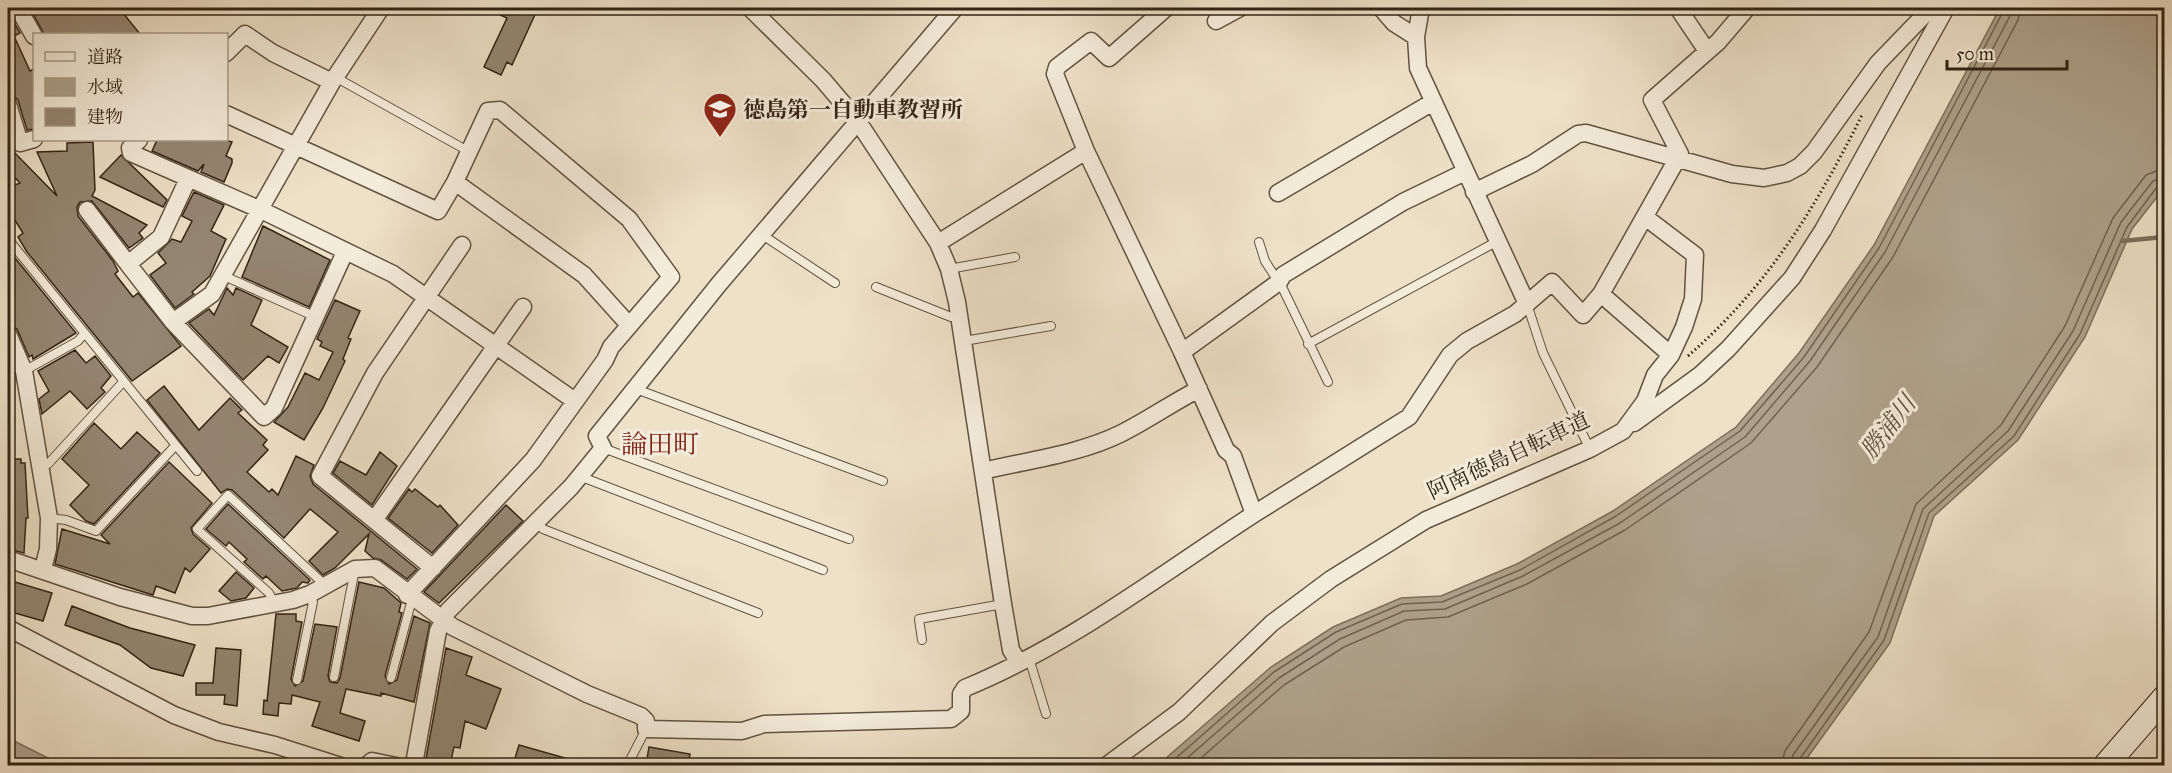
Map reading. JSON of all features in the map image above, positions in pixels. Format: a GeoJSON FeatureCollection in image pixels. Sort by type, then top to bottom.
{"type":"FeatureCollection","features":[{"type":"Feature","properties":{"kind":"main road"},"geometry":{"type":"LineString","coordinates":[[2105,765],[2164,698]]}},
{"type":"Feature","properties":{"kind":"street"},"geometry":{"type":"LineString","coordinates":[[18,8],[33,34]]}},
{"type":"Feature","properties":{"kind":"street"},"geometry":{"type":"LineString","coordinates":[[173,322],[212,294],[333,79],[381,8]]}},
{"type":"Feature","properties":{"kind":"street"},"geometry":{"type":"LineString","coordinates":[[750,8],[823,80],[857,120],[938,243],[950,269],[960,316],[1011,650],[1024,660]]}},
{"type":"Feature","properties":{"kind":"street"},"geometry":{"type":"LineString","coordinates":[[410,765],[414,764],[438,631],[442,620],[603,448],[597,436],[761,234],[954,8]]}},
{"type":"Feature","properties":{"kind":"street"},"geometry":{"type":"LineString","coordinates":[[1166,8],[1109,58],[1091,41],[1057,67],[1055,74],[1086,151],[1226,450],[1233,456],[1254,514]]}},
{"type":"Feature","properties":{"kind":"street"},"geometry":{"type":"LineString","coordinates":[[1216,21],[1240,8]]}},
{"type":"Feature","properties":{"kind":"street"},"geometry":{"type":"LineString","coordinates":[[1381,8],[1399,28],[1416,37]]}},
{"type":"Feature","properties":{"kind":"street"},"geometry":{"type":"LineString","coordinates":[[1421,8],[1416,37],[1418,68],[1496,242],[1527,304]]}},
{"type":"Feature","properties":{"kind":"street"},"geometry":{"type":"LineString","coordinates":[[1678,8],[1707,51]]}},
{"type":"Feature","properties":{"kind":"street"},"geometry":{"type":"LineString","coordinates":[[8,560],[43,569],[120,597],[192,616],[208,616],[310,594],[355,569],[375,568],[410,597],[453,627],[577,689],[641,716],[646,721],[646,729],[742,731],[764,724],[951,719],[961,711],[961,694],[965,688],[1024,660],[1118,603],[1409,417],[1450,355],[1467,341],[1515,314],[1552,282],[1583,315],[1600,294],[1680,154],[1652,100],[1718,42],[1747,8]]}},
{"type":"Feature","properties":{"kind":"street"},"geometry":{"type":"LineString","coordinates":[[1474,192],[1532,164],[1578,134],[1586,133],[1732,174],[1764,178],[1787,173],[1800,166],[1814,152],[1878,63],[1931,8]]}},
{"type":"Feature","properties":{"kind":"street"},"geometry":{"type":"LineString","coordinates":[[1106,765],[1179,712],[1272,623],[1331,579],[1426,520],[1623,431],[1707,369],[1792,278],[1823,230],[1946,8]]}},
{"type":"Feature","properties":{"kind":"street"},"geometry":{"type":"LineString","coordinates":[[228,50],[245,34],[273,54],[333,79]]}},
{"type":"Feature","properties":{"kind":"street"},"geometry":{"type":"LineString","coordinates":[[1278,193],[1433,102]]}},
{"type":"Feature","properties":{"kind":"street"},"geometry":{"type":"LineString","coordinates":[[8,104],[20,143],[33,139]]}},
{"type":"Feature","properties":{"kind":"street"},"geometry":{"type":"LineString","coordinates":[[228,115],[296,144],[438,211],[455,182],[488,111],[500,110],[629,219],[671,277],[611,347],[605,360],[533,460],[433,567],[410,597]]}},
{"type":"Feature","properties":{"kind":"street"},"geometry":{"type":"LineString","coordinates":[[138,141],[130,148],[131,153],[261,210],[393,274],[576,401]]}},
{"type":"Feature","properties":{"kind":"street"},"geometry":{"type":"LineString","coordinates":[[938,243],[1086,151]]}},
{"type":"Feature","properties":{"kind":"street"},"geometry":{"type":"LineString","coordinates":[[1182,352],[1279,282],[1283,275],[1403,202],[1466,172]]}},
{"type":"Feature","properties":{"kind":"street"},"geometry":{"type":"LineString","coordinates":[[128,264],[161,237],[188,179]]}},
{"type":"Feature","properties":{"kind":"street"},"geometry":{"type":"LineString","coordinates":[[455,182],[584,275],[629,325]]}},
{"type":"Feature","properties":{"kind":"street"},"geometry":{"type":"LineString","coordinates":[[87,210],[173,322],[264,417],[274,408],[345,252]]}},
{"type":"Feature","properties":{"kind":"street"},"geometry":{"type":"LineString","coordinates":[[1623,431],[1645,401],[1655,375],[1677,358],[1693,299],[1695,255],[1645,217]]}},
{"type":"Feature","properties":{"kind":"street"},"geometry":{"type":"LineString","coordinates":[[433,567],[320,476],[375,373],[462,245]]}},
{"type":"Feature","properties":{"kind":"street"},"geometry":{"type":"LineString","coordinates":[[1600,294],[1677,358]]}},
{"type":"Feature","properties":{"kind":"street"},"geometry":{"type":"LineString","coordinates":[[375,519],[523,307]]}},
{"type":"Feature","properties":{"kind":"street"},"geometry":{"type":"LineString","coordinates":[[8,334],[24,371],[49,518],[48,549],[43,569]]}},
{"type":"Feature","properties":{"kind":"street"},"geometry":{"type":"LineString","coordinates":[[983,471],[1096,443],[1122,433],[1163,407],[1199,389]]}},
{"type":"Feature","properties":{"kind":"street"},"geometry":{"type":"LineString","coordinates":[[8,628],[174,715],[219,732],[275,745],[341,765]]}},
{"type":"Feature","properties":{"kind":"street"},"geometry":{"type":"LineString","coordinates":[[366,765],[372,761],[396,765]]}},
{"type":"Feature","properties":{"kind":"lane"},"geometry":{"type":"LineString","coordinates":[[333,79],[468,151]]}},
{"type":"Feature","properties":{"kind":"lane"},"geometry":{"type":"LineString","coordinates":[[761,234],[835,283]]}},
{"type":"Feature","properties":{"kind":"lane"},"geometry":{"type":"LineString","coordinates":[[8,238],[11,249],[197,471]]}},
{"type":"Feature","properties":{"kind":"lane"},"geometry":{"type":"LineString","coordinates":[[1259,242],[1265,261],[1279,282],[1328,382]]}},
{"type":"Feature","properties":{"kind":"lane"},"geometry":{"type":"LineString","coordinates":[[1308,344],[1496,242]]}},
{"type":"Feature","properties":{"kind":"lane"},"geometry":{"type":"LineString","coordinates":[[950,269],[1015,257]]}},
{"type":"Feature","properties":{"kind":"lane"},"geometry":{"type":"LineString","coordinates":[[222,275],[316,317]]}},
{"type":"Feature","properties":{"kind":"lane"},"geometry":{"type":"LineString","coordinates":[[876,287],[951,316],[960,316]]}},
{"type":"Feature","properties":{"kind":"lane"},"geometry":{"type":"LineString","coordinates":[[1527,304],[1543,353],[1588,445]]}},
{"type":"Feature","properties":{"kind":"lane"},"geometry":{"type":"LineString","coordinates":[[964,341],[1051,326]]}},
{"type":"Feature","properties":{"kind":"lane"},"geometry":{"type":"LineString","coordinates":[[24,371],[78,340],[84,334]]}},
{"type":"Feature","properties":{"kind":"lane"},"geometry":{"type":"LineString","coordinates":[[40,467],[48,464],[123,382]]}},
{"type":"Feature","properties":{"kind":"lane"},"geometry":{"type":"LineString","coordinates":[[636,388],[883,481]]}},
{"type":"Feature","properties":{"kind":"lane"},"geometry":{"type":"LineString","coordinates":[[49,518],[66,520],[96,531],[175,446]]}},
{"type":"Feature","properties":{"kind":"lane"},"geometry":{"type":"LineString","coordinates":[[603,448],[849,538]]}},
{"type":"Feature","properties":{"kind":"lane"},"geometry":{"type":"LineString","coordinates":[[581,474],[587,479],[823,570]]}},
{"type":"Feature","properties":{"kind":"lane"},"geometry":{"type":"LineString","coordinates":[[274,603],[269,593],[197,529],[228,495],[327,586]]}},
{"type":"Feature","properties":{"kind":"lane"},"geometry":{"type":"LineString","coordinates":[[537,521],[543,529],[758,614]]}},
{"type":"Feature","properties":{"kind":"lane"},"geometry":{"type":"LineString","coordinates":[[334,677],[355,569]]}},
{"type":"Feature","properties":{"kind":"lane"},"geometry":{"type":"LineString","coordinates":[[297,680],[313,602],[310,594]]}},
{"type":"Feature","properties":{"kind":"lane"},"geometry":{"type":"LineString","coordinates":[[391,678],[410,597]]}},
{"type":"Feature","properties":{"kind":"lane"},"geometry":{"type":"LineString","coordinates":[[922,640],[919,619],[1003,604]]}},
{"type":"Feature","properties":{"kind":"lane"},"geometry":{"type":"LineString","coordinates":[[1024,660],[1046,714]]}},
{"type":"Feature","properties":{"kind":"lane"},"geometry":{"type":"LineString","coordinates":[[627,765],[646,729]]}},
{"type":"Feature","properties":{"kind":"path"},"geometry":{"type":"LineString","coordinates":[[1677,358],[1747,300],[1774,265],[1841,158],[1866,107]]}},
{"type":"Feature","properties":{"kind":"water","name":"勝浦川"},"geometry":{"type":"Polygon","coordinates":[[[2000,8],[2164,8],[2164,188],[2132,229],[2085,337],[2018,440],[1934,516],[1890,643],[1802,765],[1158,765],[1271,667],[1333,627],[1401,598],[1441,596],[1517,564],[1613,511],[1736,427],[1799,353],[1874,245],[2000,8]]]}},
{"type":"Feature","properties":{"kind":"water"},"geometry":{"type":"Polygon","coordinates":[[[8,738],[62,765],[8,765],[8,738]]]}},
{"type":"Feature","properties":{"kind":"building"},"geometry":{"type":"Polygon","coordinates":[[[30,8],[119,8],[139,33],[43,33],[30,8]]]}},
{"type":"Feature","properties":{"kind":"building"},"geometry":{"type":"Polygon","coordinates":[[[485,8],[538,8],[512,65],[507,62],[501,75],[484,67],[507,18],[485,8]]]}},
{"type":"Feature","properties":{"kind":"building"},"geometry":{"type":"Polygon","coordinates":[[[12,19],[20,33],[14,36],[30,71],[33,70],[33,129],[27,130],[18,100],[8,91],[8,22],[12,19]]]}},
{"type":"Feature","properties":{"kind":"building"},"geometry":{"type":"Polygon","coordinates":[[[157,141],[228,141],[232,142],[226,156],[232,159],[232,163],[224,182],[201,172],[204,164],[198,171],[152,151],[157,141]]]}},
{"type":"Feature","properties":{"kind":"building"},"geometry":{"type":"Polygon","coordinates":[[[93,142],[95,190],[92,196],[147,225],[139,233],[143,238],[129,248],[92,201],[80,202],[77,207],[78,216],[113,261],[118,271],[115,274],[133,297],[138,293],[181,346],[132,381],[27,252],[18,237],[23,233],[8,209],[8,188],[20,183],[8,170],[8,146],[57,196],[37,152],[67,151],[67,143],[93,142]]]}},
{"type":"Feature","properties":{"kind":"building"},"geometry":{"type":"Polygon","coordinates":[[[121,155],[167,200],[163,207],[100,177],[121,155]]]}},
{"type":"Feature","properties":{"kind":"building"},"geometry":{"type":"Polygon","coordinates":[[[194,192],[224,205],[211,231],[226,239],[210,276],[192,292],[194,294],[175,308],[150,275],[166,263],[158,253],[172,239],[181,242],[192,221],[182,216],[194,192]]]}},
{"type":"Feature","properties":{"kind":"building"},"geometry":{"type":"Polygon","coordinates":[[[263,226],[330,260],[309,307],[242,277],[263,226]]]}},
{"type":"Feature","properties":{"kind":"building"},"geometry":{"type":"Polygon","coordinates":[[[15,258],[76,333],[33,359],[32,355],[29,357],[17,329],[8,324],[8,261],[15,258]]]}},
{"type":"Feature","properties":{"kind":"building"},"geometry":{"type":"Polygon","coordinates":[[[227,288],[233,295],[236,288],[262,300],[251,325],[288,347],[279,363],[268,356],[243,380],[189,323],[209,309],[214,315],[227,288]]]}},
{"type":"Feature","properties":{"kind":"building"},"geometry":{"type":"Polygon","coordinates":[[[335,300],[360,311],[348,338],[351,339],[343,359],[345,361],[323,408],[304,440],[274,422],[288,407],[305,373],[319,380],[333,352],[320,346],[322,342],[317,339],[335,300]]]}},
{"type":"Feature","properties":{"kind":"building"},"geometry":{"type":"Polygon","coordinates":[[[75,350],[86,363],[95,356],[111,376],[101,388],[105,392],[87,409],[70,391],[42,414],[39,399],[49,391],[38,371],[75,350]]]}},
{"type":"Feature","properties":{"kind":"building"},"geometry":{"type":"Polygon","coordinates":[[[164,386],[199,430],[230,398],[242,410],[238,413],[267,440],[263,445],[268,450],[247,472],[269,492],[272,489],[278,495],[296,456],[314,465],[310,476],[313,484],[417,569],[407,579],[381,560],[373,558],[365,551],[369,534],[335,568],[323,575],[309,561],[338,532],[310,509],[284,538],[232,490],[227,489],[221,493],[147,400],[164,386]]]}},
{"type":"Feature","properties":{"kind":"building"},"geometry":{"type":"Polygon","coordinates":[[[94,423],[121,449],[137,432],[160,453],[94,524],[86,521],[70,505],[89,485],[62,459],[94,423]]]}},
{"type":"Feature","properties":{"kind":"building"},"geometry":{"type":"Polygon","coordinates":[[[380,452],[397,466],[372,505],[333,473],[340,461],[366,475],[380,452]]]}},
{"type":"Feature","properties":{"kind":"building"},"geometry":{"type":"Polygon","coordinates":[[[9,459],[21,459],[21,463],[25,463],[28,518],[26,518],[24,553],[8,549],[9,459]]]}},
{"type":"Feature","properties":{"kind":"building"},"geometry":{"type":"Polygon","coordinates":[[[169,462],[212,503],[191,528],[193,534],[210,549],[190,572],[185,568],[175,593],[156,586],[153,595],[55,564],[62,529],[110,544],[101,535],[169,462]]]}},
{"type":"Feature","properties":{"kind":"building"},"geometry":{"type":"Polygon","coordinates":[[[409,489],[412,492],[415,489],[438,507],[440,505],[458,525],[432,553],[388,518],[409,489]]]}},
{"type":"Feature","properties":{"kind":"building"},"geometry":{"type":"Polygon","coordinates":[[[228,504],[310,580],[308,583],[302,582],[297,588],[282,591],[266,576],[263,579],[244,562],[247,559],[229,542],[226,546],[206,529],[228,504]]]}},
{"type":"Feature","properties":{"kind":"building"},"geometry":{"type":"Polygon","coordinates":[[[506,505],[523,521],[439,603],[424,592],[506,505]]]}},
{"type":"Feature","properties":{"kind":"building"},"geometry":{"type":"Polygon","coordinates":[[[236,572],[254,588],[246,598],[231,601],[219,591],[236,572]]]}},
{"type":"Feature","properties":{"kind":"building"},"geometry":{"type":"Polygon","coordinates":[[[15,582],[52,593],[43,621],[8,611],[15,582]]]}},
{"type":"Feature","properties":{"kind":"building"},"geometry":{"type":"Polygon","coordinates":[[[359,582],[384,588],[401,603],[399,612],[402,613],[385,676],[389,684],[397,680],[414,616],[430,623],[414,702],[381,693],[381,696],[346,689],[340,713],[365,721],[359,741],[312,726],[320,702],[292,695],[291,704],[279,703],[278,716],[263,714],[264,700],[267,701],[276,614],[296,614],[296,621],[302,622],[291,679],[295,686],[303,681],[315,624],[337,627],[328,676],[330,682],[337,683],[340,678],[359,582]]]}},
{"type":"Feature","properties":{"kind":"building"},"geometry":{"type":"Polygon","coordinates":[[[72,606],[130,628],[195,645],[183,676],[151,668],[120,645],[65,625],[72,606]]]}},
{"type":"Feature","properties":{"kind":"building"},"geometry":{"type":"Polygon","coordinates":[[[216,648],[241,650],[237,706],[224,704],[225,695],[196,695],[196,683],[213,683],[216,648]]]}},
{"type":"Feature","properties":{"kind":"building"},"geometry":{"type":"Polygon","coordinates":[[[446,648],[472,657],[466,675],[501,689],[486,729],[465,721],[460,748],[454,747],[450,765],[425,764],[446,648]]]}},
{"type":"Feature","properties":{"kind":"building"},"geometry":{"type":"Polygon","coordinates":[[[519,745],[579,762],[578,765],[513,765],[519,745]]]}},
{"type":"Feature","properties":{"kind":"building"},"geometry":{"type":"Polygon","coordinates":[[[649,747],[690,754],[688,765],[646,765],[649,747]]]}},
{"type":"Feature","properties":{"kind":"waterway"},"geometry":{"type":"LineString","coordinates":[[2122,241],[2164,237]]}},
{"type":"Feature","properties":{"kind":"place","name":"徳島第一自動車教習所"},"geometry":{"type":"Point","coordinates":[720,138]}},
{"type":"Feature","properties":{"kind":"district","name":"論田町"},"geometry":{"type":"Point","coordinates":[660,444]}}]}
